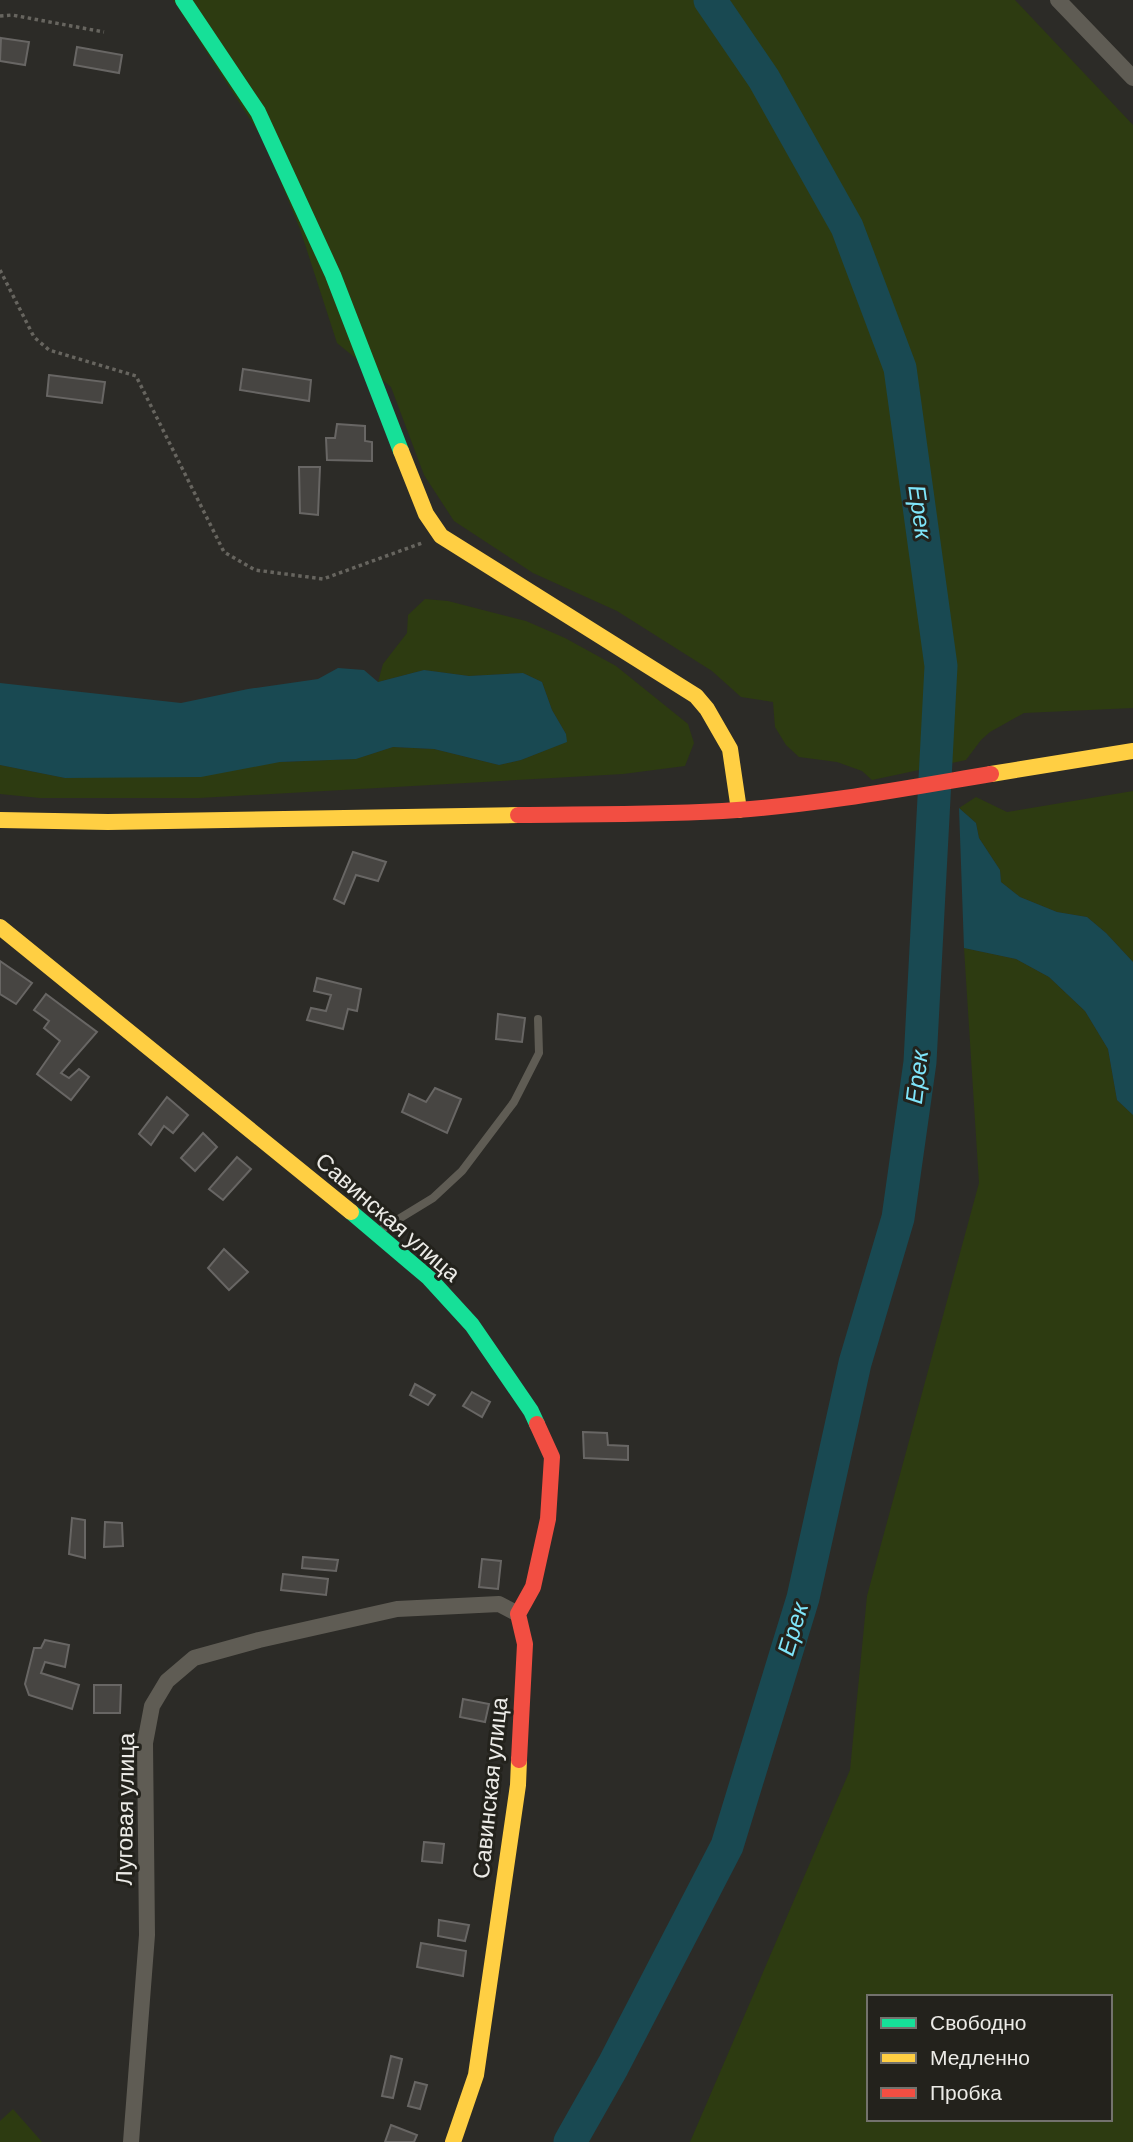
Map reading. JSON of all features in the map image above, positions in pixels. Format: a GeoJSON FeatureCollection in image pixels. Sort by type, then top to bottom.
{"type":"FeatureCollection","features":[{"type":"Feature","properties":{"kind":"street"},"geometry":{"type":"LineString","coordinates":[[183,0],[258,112],[333,275],[426,514],[441,536],[696,696],[707,709],[730,750],[739,810]]}},
{"type":"Feature","properties":{"kind":"street"},"geometry":{"type":"LineString","coordinates":[[1058,0],[1133,78]]}},
{"type":"Feature","properties":{"kind":"street"},"geometry":{"type":"LineString","coordinates":[[0,820],[122,822],[739,810],[850,797],[1133,751]]}},
{"type":"Feature","properties":{"kind":"street","name":"Савинская улица"},"geometry":{"type":"LineString","coordinates":[[1,930],[377,1233],[429,1278],[472,1325],[531,1411],[552,1457],[548,1519],[533,1587],[518,1614],[525,1644],[518,1785],[476,2075],[453,2142]]}},
{"type":"Feature","properties":{"kind":"street","name":"Луговая улица"},"geometry":{"type":"LineString","coordinates":[[131,2142],[147,1935],[145,1743],[152,1706],[167,1681],[194,1658],[259,1640],[397,1609],[499,1604],[518,1614]]}},
{"type":"Feature","properties":{"kind":"lane"},"geometry":{"type":"LineString","coordinates":[[377,1233],[433,1198],[462,1171],[507,1112],[539,1053],[538,1019]]}},
{"type":"Feature","properties":{"kind":"path"},"geometry":{"type":"LineString","coordinates":[[0,16],[12,15],[104,32]]}},
{"type":"Feature","properties":{"kind":"path"},"geometry":{"type":"LineString","coordinates":[[0,270],[34,337],[49,350],[136,376],[224,552],[255,570],[323,579],[441,536]]}},
{"type":"Feature","properties":{"kind":"green space"},"geometry":{"type":"Polygon","coordinates":[[[173,0],[1015,0],[1133,125],[1133,708],[1024,713],[990,732],[966,760],[872,780],[862,771],[837,762],[799,757],[786,745],[775,727],[773,702],[741,697],[712,671],[617,611],[533,573],[454,521],[424,475],[391,387],[337,343],[300,229],[264,141],[173,0]]]}},
{"type":"Feature","properties":{"kind":"green space"},"geometry":{"type":"Polygon","coordinates":[[[425,599],[448,601],[526,621],[565,638],[616,666],[688,724],[694,743],[685,766],[623,774],[199,798],[40,798],[0,794],[0,765],[65,778],[355,759],[393,747],[434,749],[499,765],[521,760],[566,742],[566,734],[552,710],[542,682],[523,673],[469,676],[424,670],[378,682],[383,664],[407,633],[408,615],[425,599]]]}},
{"type":"Feature","properties":{"kind":"green space"},"geometry":{"type":"Polygon","coordinates":[[[1133,791],[1133,962],[1087,917],[1057,912],[1020,897],[1001,882],[1000,870],[979,838],[976,823],[959,808],[976,797],[1007,812],[1133,791]]]}},
{"type":"Feature","properties":{"kind":"green space"},"geometry":{"type":"Polygon","coordinates":[[[964,948],[1016,959],[1049,977],[1085,1011],[1108,1049],[1117,1100],[1133,1115],[1133,2142],[690,2142],[850,1770],[867,1596],[979,1183],[964,948]]]}},
{"type":"Feature","properties":{"kind":"green space"},"geometry":{"type":"Polygon","coordinates":[[[13,2109],[42,2142],[0,2142],[0,2121],[13,2109]]]}},
{"type":"Feature","properties":{"kind":"water"},"geometry":{"type":"Polygon","coordinates":[[[338,668],[364,670],[378,682],[424,670],[469,676],[523,673],[542,682],[552,710],[566,734],[567,742],[521,760],[499,765],[434,749],[393,747],[356,759],[280,762],[201,777],[65,778],[0,765],[0,683],[181,703],[248,689],[318,679],[338,668]]]}},
{"type":"Feature","properties":{"kind":"water"},"geometry":{"type":"Polygon","coordinates":[[[959,808],[976,823],[979,838],[1000,870],[1001,882],[1020,897],[1057,912],[1087,917],[1133,962],[1133,1115],[1117,1100],[1108,1049],[1085,1011],[1049,977],[1016,959],[964,948],[959,808]]]}},
{"type":"Feature","properties":{"kind":"building"},"geometry":{"type":"Polygon","coordinates":[[[1,38],[29,42],[25,65],[0,61],[1,38]]]}},
{"type":"Feature","properties":{"kind":"building"},"geometry":{"type":"Polygon","coordinates":[[[77,47],[122,55],[119,73],[74,65],[77,47]]]}},
{"type":"Feature","properties":{"kind":"building"},"geometry":{"type":"Polygon","coordinates":[[[243,369],[311,380],[309,401],[240,390],[243,369]]]}},
{"type":"Feature","properties":{"kind":"building"},"geometry":{"type":"Polygon","coordinates":[[[49,375],[105,382],[102,403],[47,396],[49,375]]]}},
{"type":"Feature","properties":{"kind":"building"},"geometry":{"type":"Polygon","coordinates":[[[337,424],[365,426],[365,441],[372,442],[372,461],[327,460],[326,438],[335,438],[337,424]]]}},
{"type":"Feature","properties":{"kind":"building"},"geometry":{"type":"Polygon","coordinates":[[[299,467],[320,467],[318,515],[300,513],[299,467]]]}},
{"type":"Feature","properties":{"kind":"building"},"geometry":{"type":"Polygon","coordinates":[[[353,852],[386,862],[378,881],[356,875],[344,904],[334,899],[353,852]]]}},
{"type":"Feature","properties":{"kind":"building"},"geometry":{"type":"Polygon","coordinates":[[[0,961],[32,983],[16,1004],[0,994],[0,961]]]}},
{"type":"Feature","properties":{"kind":"building"},"geometry":{"type":"Polygon","coordinates":[[[317,978],[361,989],[357,1011],[348,1009],[343,1029],[307,1020],[311,1008],[326,1011],[331,995],[314,991],[317,978]]]}},
{"type":"Feature","properties":{"kind":"building"},"geometry":{"type":"Polygon","coordinates":[[[46,994],[97,1032],[61,1073],[69,1078],[79,1069],[89,1077],[71,1100],[37,1074],[60,1041],[44,1028],[49,1021],[34,1010],[46,994]]]}},
{"type":"Feature","properties":{"kind":"building"},"geometry":{"type":"Polygon","coordinates":[[[498,1014],[525,1018],[522,1042],[496,1039],[498,1014]]]}},
{"type":"Feature","properties":{"kind":"building"},"geometry":{"type":"Polygon","coordinates":[[[435,1088],[461,1099],[447,1133],[402,1112],[409,1094],[426,1102],[435,1088]]]}},
{"type":"Feature","properties":{"kind":"building"},"geometry":{"type":"Polygon","coordinates":[[[167,1097],[188,1115],[173,1133],[164,1126],[151,1145],[139,1134],[167,1097]]]}},
{"type":"Feature","properties":{"kind":"building"},"geometry":{"type":"Polygon","coordinates":[[[203,1133],[217,1147],[195,1171],[181,1158],[203,1133]]]}},
{"type":"Feature","properties":{"kind":"building"},"geometry":{"type":"Polygon","coordinates":[[[237,1157],[251,1169],[223,1200],[209,1189],[237,1157]]]}},
{"type":"Feature","properties":{"kind":"building"},"geometry":{"type":"Polygon","coordinates":[[[224,1249],[248,1272],[229,1290],[208,1268],[224,1249]]]}},
{"type":"Feature","properties":{"kind":"building"},"geometry":{"type":"Polygon","coordinates":[[[415,1384],[435,1395],[428,1405],[410,1395],[415,1384]]]}},
{"type":"Feature","properties":{"kind":"building"},"geometry":{"type":"Polygon","coordinates":[[[472,1392],[490,1402],[482,1417],[463,1406],[472,1392]]]}},
{"type":"Feature","properties":{"kind":"building"},"geometry":{"type":"Polygon","coordinates":[[[583,1432],[607,1433],[608,1445],[628,1446],[628,1460],[584,1458],[583,1432]]]}},
{"type":"Feature","properties":{"kind":"building"},"geometry":{"type":"Polygon","coordinates":[[[72,1518],[85,1520],[85,1558],[69,1554],[72,1518]]]}},
{"type":"Feature","properties":{"kind":"building"},"geometry":{"type":"Polygon","coordinates":[[[105,1522],[122,1523],[123,1546],[104,1547],[105,1522]]]}},
{"type":"Feature","properties":{"kind":"building"},"geometry":{"type":"Polygon","coordinates":[[[303,1557],[338,1560],[336,1571],[302,1568],[303,1557]]]}},
{"type":"Feature","properties":{"kind":"building"},"geometry":{"type":"Polygon","coordinates":[[[482,1559],[501,1561],[498,1589],[479,1587],[482,1559]]]}},
{"type":"Feature","properties":{"kind":"building"},"geometry":{"type":"Polygon","coordinates":[[[283,1574],[328,1579],[326,1595],[281,1590],[283,1574]]]}},
{"type":"Feature","properties":{"kind":"building"},"geometry":{"type":"Polygon","coordinates":[[[45,1640],[69,1645],[65,1667],[45,1662],[41,1673],[79,1685],[72,1709],[29,1695],[25,1684],[34,1648],[41,1648],[45,1640]]]}},
{"type":"Feature","properties":{"kind":"building"},"geometry":{"type":"Polygon","coordinates":[[[94,1685],[121,1685],[120,1713],[94,1713],[94,1685]]]}},
{"type":"Feature","properties":{"kind":"building"},"geometry":{"type":"Polygon","coordinates":[[[463,1699],[489,1704],[485,1722],[460,1717],[463,1699]]]}},
{"type":"Feature","properties":{"kind":"building"},"geometry":{"type":"Polygon","coordinates":[[[424,1842],[444,1844],[442,1863],[422,1861],[424,1842]]]}},
{"type":"Feature","properties":{"kind":"building"},"geometry":{"type":"Polygon","coordinates":[[[439,1920],[469,1925],[465,1941],[438,1936],[439,1920]]]}},
{"type":"Feature","properties":{"kind":"building"},"geometry":{"type":"Polygon","coordinates":[[[421,1943],[466,1951],[463,1976],[417,1967],[421,1943]]]}},
{"type":"Feature","properties":{"kind":"building"},"geometry":{"type":"Polygon","coordinates":[[[391,2056],[402,2059],[393,2098],[382,2096],[391,2056]]]}},
{"type":"Feature","properties":{"kind":"building"},"geometry":{"type":"Polygon","coordinates":[[[415,2082],[427,2085],[420,2109],[408,2106],[415,2082]]]}},
{"type":"Feature","properties":{"kind":"building"},"geometry":{"type":"Polygon","coordinates":[[[391,2125],[417,2135],[414,2142],[385,2142],[391,2125]]]}},
{"type":"Feature","properties":{"kind":"waterway","name":"Ерек"},"geometry":{"type":"LineString","coordinates":[[570,2142],[613,2066],[727,1846],[803,1598],[855,1363],[898,1218],[920,1062],[941,666],[900,368],[847,227],[764,79],[710,0]]}},
{"type":"Feature","properties":{"kind":"traffic: fast"},"geometry":{"type":"LineString","coordinates":[[183,0],[258,112],[333,275],[401,451]]}},
{"type":"Feature","properties":{"kind":"traffic: fast"},"geometry":{"type":"LineString","coordinates":[[351,1212],[429,1278],[472,1325],[531,1411],[537,1424]]}},
{"type":"Feature","properties":{"kind":"traffic: slow"},"geometry":{"type":"LineString","coordinates":[[401,451],[426,514],[441,536],[696,696],[707,709],[730,749],[739,810]]}},
{"type":"Feature","properties":{"kind":"traffic: slow"},"geometry":{"type":"LineString","coordinates":[[991,774],[1133,751]]}},
{"type":"Feature","properties":{"kind":"traffic: slow"},"geometry":{"type":"LineString","coordinates":[[0,820],[108,822],[518,815]]}},
{"type":"Feature","properties":{"kind":"traffic: slow"},"geometry":{"type":"LineString","coordinates":[[0,927],[351,1212]]}},
{"type":"Feature","properties":{"kind":"traffic: slow"},"geometry":{"type":"LineString","coordinates":[[453,2142],[476,2075],[518,1785],[519,1760]]}},
{"type":"Feature","properties":{"kind":"traffic: jam"},"geometry":{"type":"LineString","coordinates":[[518,815],[737,810],[801,804],[991,774]]}},
{"type":"Feature","properties":{"kind":"traffic: jam"},"geometry":{"type":"LineString","coordinates":[[519,1760],[525,1644],[518,1614],[533,1587],[548,1519],[552,1457],[537,1424]]}}]}
